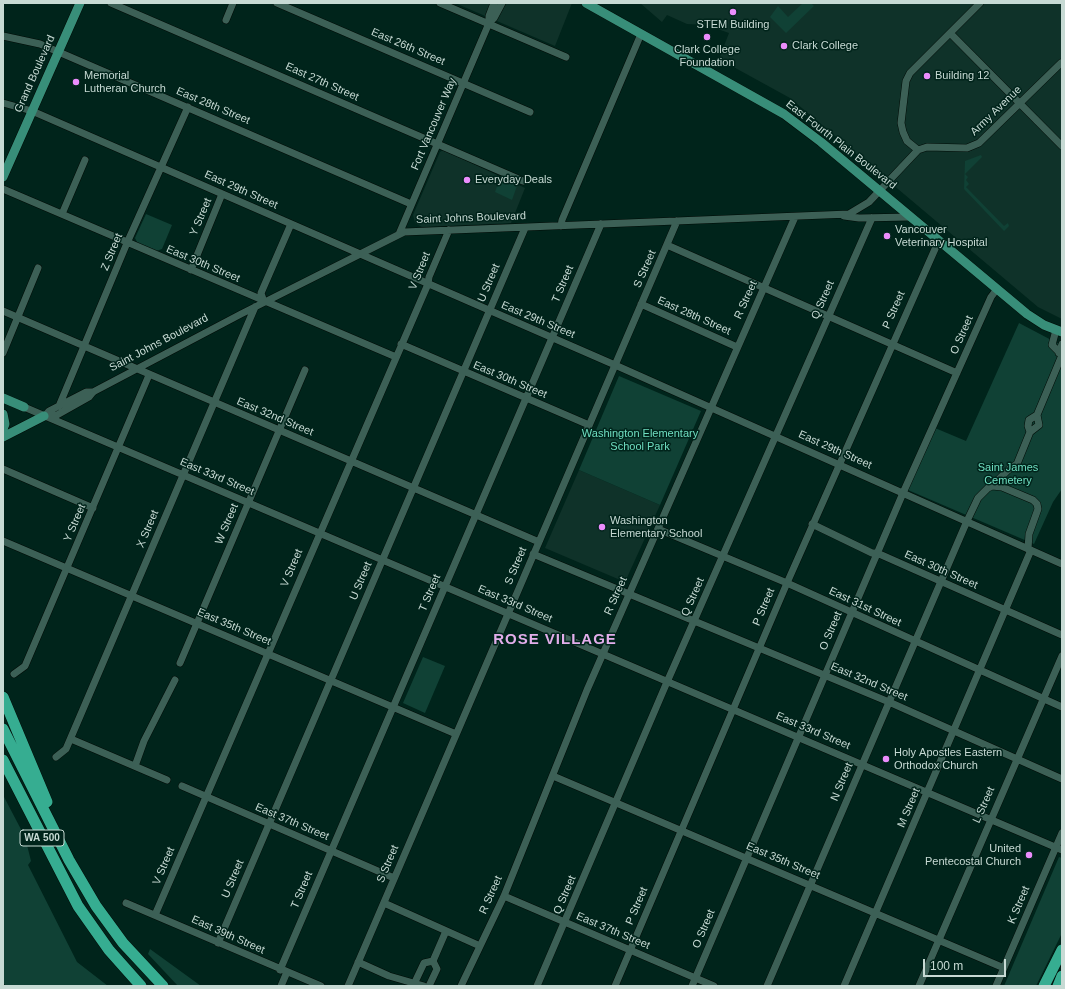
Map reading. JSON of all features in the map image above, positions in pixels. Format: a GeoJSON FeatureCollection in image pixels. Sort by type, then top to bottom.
{"type":"FeatureCollection","features":[{"type":"Feature","properties":{"kind":"highway"},"geometry":{"type":"LineString","coordinates":[[3,697],[76,873]]}},
{"type":"Feature","properties":{"kind":"highway","name":"WA 500"},"geometry":{"type":"LineString","coordinates":[[3,729],[76,873],[96,906],[123,943],[163,986]]}},
{"type":"Feature","properties":{"kind":"highway","name":"WA 500"},"geometry":{"type":"LineString","coordinates":[[3,760],[48,851],[83,914],[109,950],[141,986]]}},
{"type":"Feature","properties":{"kind":"highway"},"geometry":{"type":"LineString","coordinates":[[3,777],[58,880],[83,914]]}},
{"type":"Feature","properties":{"kind":"highway"},"geometry":{"type":"LineString","coordinates":[[1044,986],[1062,950]]}},
{"type":"Feature","properties":{"kind":"highway"},"geometry":{"type":"LineString","coordinates":[[1058,986],[1062,976]]}},
{"type":"Feature","properties":{"kind":"main road","name":"Grand Boulevard"},"geometry":{"type":"LineString","coordinates":[[3,177],[80,3]]}},
{"type":"Feature","properties":{"kind":"main road","name":"East Fourth Plain Boulevard"},"geometry":{"type":"LineString","coordinates":[[586,3],[784,114],[880,190],[1034,318],[1059,331]]}},
{"type":"Feature","properties":{"kind":"main road","name":"East 33rd Street"},"geometry":{"type":"LineString","coordinates":[[3,398],[24,407]]}},
{"type":"Feature","properties":{"kind":"main road"},"geometry":{"type":"LineString","coordinates":[[3,414],[5,424],[3,429]]}},
{"type":"Feature","properties":{"kind":"main road","name":"Saint Johns Boulevard"},"geometry":{"type":"LineString","coordinates":[[3,437],[44,416]]}},
{"type":"Feature","properties":{"kind":"street","name":"East 27th Street"},"geometry":{"type":"LineString","coordinates":[[111,3],[523,181]]}},
{"type":"Feature","properties":{"kind":"street"},"geometry":{"type":"LineString","coordinates":[[226,20],[233,3]]}},
{"type":"Feature","properties":{"kind":"street","name":"East 26th Street"},"geometry":{"type":"LineString","coordinates":[[277,3],[530,112]]}},
{"type":"Feature","properties":{"kind":"street"},"geometry":{"type":"LineString","coordinates":[[440,3],[566,57]]}},
{"type":"Feature","properties":{"kind":"street","name":"Fort Vancouver Way"},"geometry":{"type":"LineString","coordinates":[[489,23],[488,16],[494,3]]}},
{"type":"Feature","properties":{"kind":"street","name":"Fort Vancouver Way"},"geometry":{"type":"LineString","coordinates":[[399,234],[489,23],[494,18],[502,3]]}},
{"type":"Feature","properties":{"kind":"street"},"geometry":{"type":"LineString","coordinates":[[880,190],[918,150],[908,141],[903,132],[901,123],[906,81],[910,72],[980,3]]}},
{"type":"Feature","properties":{"kind":"street"},"geometry":{"type":"LineString","coordinates":[[950,33],[1062,146]]}},
{"type":"Feature","properties":{"kind":"street"},"geometry":{"type":"LineString","coordinates":[[561,226],[565,212],[641,34]]}},
{"type":"Feature","properties":{"kind":"street","name":"East 28th Street"},"geometry":{"type":"LineString","coordinates":[[3,36],[40,44],[412,204]]}},
{"type":"Feature","properties":{"kind":"street","name":"Army Avenue"},"geometry":{"type":"LineString","coordinates":[[918,150],[926,147],[967,148],[975,146],[1061,63]]}},
{"type":"Feature","properties":{"kind":"street","name":"East 29th Street"},"geometry":{"type":"LineString","coordinates":[[3,103],[32,110],[358,254],[615,365],[1062,564]]}},
{"type":"Feature","properties":{"kind":"street","name":"Z Street"},"geometry":{"type":"LineString","coordinates":[[59,406],[128,243],[188,107]]}},
{"type":"Feature","properties":{"kind":"street"},"geometry":{"type":"LineString","coordinates":[[62,214],[85,160]]}},
{"type":"Feature","properties":{"kind":"street","name":"East 30th Street"},"geometry":{"type":"LineString","coordinates":[[3,188],[396,358]]}},
{"type":"Feature","properties":{"kind":"street","name":"Saint Johns Boulevard"},"geometry":{"type":"LineString","coordinates":[[44,416],[56,414],[89,397],[93,392],[136,369],[399,234],[414,231],[838,216],[848,214],[859,209],[869,202],[880,190]]}},
{"type":"Feature","properties":{"kind":"street","name":"Y Street"},"geometry":{"type":"LineString","coordinates":[[190,270],[222,194]]}},
{"type":"Feature","properties":{"kind":"street"},"geometry":{"type":"LineString","coordinates":[[838,216],[872,218],[911,217]]}},
{"type":"Feature","properties":{"kind":"street","name":"R Street"},"geometry":{"type":"LineString","coordinates":[[461,986],[504,896],[554,776],[568,735],[710,407],[795,217]]}},
{"type":"Feature","properties":{"kind":"street","name":"Q Street"},"geometry":{"type":"LineString","coordinates":[[538,986],[667,682],[872,218]]}},
{"type":"Feature","properties":{"kind":"street","name":"S Street"},"geometry":{"type":"LineString","coordinates":[[348,986],[677,221]]}},
{"type":"Feature","properties":{"kind":"street"},"geometry":{"type":"LineString","coordinates":[[264,302],[261,293],[291,224]]}},
{"type":"Feature","properties":{"kind":"street","name":"T Street"},"geometry":{"type":"LineString","coordinates":[[281,986],[283,971],[331,851],[601,224]]}},
{"type":"Feature","properties":{"kind":"street","name":"U Street"},"geometry":{"type":"LineString","coordinates":[[218,943],[525,228]]}},
{"type":"Feature","properties":{"kind":"street","name":"V Street"},"geometry":{"type":"LineString","coordinates":[[155,915],[428,284],[429,277],[449,230]]}},
{"type":"Feature","properties":{"kind":"street","name":"P Street"},"geometry":{"type":"LineString","coordinates":[[615,986],[812,524],[891,344],[939,240]]}},
{"type":"Feature","properties":{"kind":"street"},"geometry":{"type":"LineString","coordinates":[[667,245],[957,373]]}},
{"type":"Feature","properties":{"kind":"street"},"geometry":{"type":"LineString","coordinates":[[3,353],[38,268]]}},
{"type":"Feature","properties":{"kind":"street","name":"O Street"},"geometry":{"type":"LineString","coordinates":[[692,986],[903,493],[991,297],[998,289]]}},
{"type":"Feature","properties":{"kind":"street","name":"East 28th Street"},"geometry":{"type":"LineString","coordinates":[[641,304],[737,347]]}},
{"type":"Feature","properties":{"kind":"street","name":"X Street"},"geometry":{"type":"LineString","coordinates":[[56,757],[66,749],[71,739],[255,307]]}},
{"type":"Feature","properties":{"kind":"street","name":"East 32nd Street"},"geometry":{"type":"LineString","coordinates":[[3,311],[539,542]]}},
{"type":"Feature","properties":{"kind":"street"},"geometry":{"type":"LineString","coordinates":[[1059,331],[1052,345],[1061,354]]}},
{"type":"Feature","properties":{"kind":"street","name":"East 30th Street"},"geometry":{"type":"LineString","coordinates":[[402,344],[589,425]]}},
{"type":"Feature","properties":{"kind":"street"},"geometry":{"type":"LineString","coordinates":[[1037,415],[1029,420],[1028,426],[1030,432],[1039,425],[1037,415],[1061,354],[1062,344]]}},
{"type":"Feature","properties":{"kind":"street","name":"W Street"},"geometry":{"type":"LineString","coordinates":[[180,664],[305,370]]}},
{"type":"Feature","properties":{"kind":"street","name":"Y Street"},"geometry":{"type":"LineString","coordinates":[[14,674],[25,666],[149,375]]}},
{"type":"Feature","properties":{"kind":"street","name":"Saint Johns Boulevard"},"geometry":{"type":"LineString","coordinates":[[44,416],[59,406],[86,392],[93,392]]}},
{"type":"Feature","properties":{"kind":"street","name":"East 33rd Street"},"geometry":{"type":"LineString","coordinates":[[24,407],[1059,849]]}},
{"type":"Feature","properties":{"kind":"street","name":"N Street"},"geometry":{"type":"LineString","coordinates":[[767,986],[967,521],[978,498],[1008,470],[1017,464],[1030,432]]}},
{"type":"Feature","properties":{"kind":"street"},"geometry":{"type":"LineString","coordinates":[[3,469],[93,508]]}},
{"type":"Feature","properties":{"kind":"street","name":"M Street"},"geometry":{"type":"LineString","coordinates":[[844,986],[1006,610],[1030,549],[1029,534],[1038,509],[1037,504],[1033,500],[1002,487],[992,486]]}},
{"type":"Feature","properties":{"kind":"street","name":"East 30th Street"},"geometry":{"type":"LineString","coordinates":[[812,524],[872,553],[877,553],[1062,635]]}},
{"type":"Feature","properties":{"kind":"street","name":"East 31st Street"},"geometry":{"type":"LineString","coordinates":[[658,528],[787,583],[1062,707]]}},
{"type":"Feature","properties":{"kind":"street","name":"East 35th Street"},"geometry":{"type":"LineString","coordinates":[[3,541],[456,734]]}},
{"type":"Feature","properties":{"kind":"street","name":"East 32nd Street"},"geometry":{"type":"LineString","coordinates":[[533,554],[889,702],[1062,779]]}},
{"type":"Feature","properties":{"kind":"street","name":"L Street"},"geometry":{"type":"LineString","coordinates":[[919,986],[1062,656]]}},
{"type":"Feature","properties":{"kind":"street"},"geometry":{"type":"LineString","coordinates":[[135,766],[144,741],[175,680]]}},
{"type":"Feature","properties":{"kind":"street"},"geometry":{"type":"LineString","coordinates":[[71,739],[167,780]]}},
{"type":"Feature","properties":{"kind":"street","name":"East 35th Street"},"geometry":{"type":"LineString","coordinates":[[554,776],[747,857],[1004,968]]}},
{"type":"Feature","properties":{"kind":"street","name":"East 37th Street"},"geometry":{"type":"LineString","coordinates":[[182,786],[394,878]]}},
{"type":"Feature","properties":{"kind":"street","name":"K Street"},"geometry":{"type":"LineString","coordinates":[[996,986],[1059,849],[1062,833]]}},
{"type":"Feature","properties":{"kind":"street","name":"East 37th Street"},"geometry":{"type":"LineString","coordinates":[[504,896],[714,986]]}},
{"type":"Feature","properties":{"kind":"street","name":"East 39th Street"},"geometry":{"type":"LineString","coordinates":[[126,903],[320,986]]}},
{"type":"Feature","properties":{"kind":"street"},"geometry":{"type":"LineString","coordinates":[[384,903],[480,946]]}},
{"type":"Feature","properties":{"kind":"street"},"geometry":{"type":"LineString","coordinates":[[429,986],[437,969],[433,961],[446,931]]}},
{"type":"Feature","properties":{"kind":"street"},"geometry":{"type":"LineString","coordinates":[[415,982],[424,963],[433,961]]}},
{"type":"Feature","properties":{"kind":"street"},"geometry":{"type":"LineString","coordinates":[[358,962],[389,976],[415,982],[424,986]]}},
{"type":"Feature","properties":{"kind":"shaded area"},"geometry":{"type":"Polygon","coordinates":[[[455,3],[572,3],[555,46],[455,3]]]}},
{"type":"Feature","properties":{"kind":"shaded area"},"geometry":{"type":"Polygon","coordinates":[[[640,3],[1062,3],[1062,319],[1038,307],[790,98],[719,59],[729,33],[706,25],[687,24],[667,15],[662,22],[640,3]]]}},
{"type":"Feature","properties":{"kind":"shaded area"},"geometry":{"type":"Polygon","coordinates":[[[443,150],[525,188],[511,223],[422,227],[415,223],[413,215],[440,152],[443,150]]]}},
{"type":"Feature","properties":{"kind":"shaded area","name":"Washington Elementary School"},"geometry":{"type":"Polygon","coordinates":[[[579,470],[660,505],[625,582],[545,548],[579,470]]]}},
{"type":"Feature","properties":{"kind":"green space"},"geometry":{"type":"Polygon","coordinates":[[[803,3],[811,3],[814,6],[786,33],[770,17],[778,6],[788,17],[803,3]]]}},
{"type":"Feature","properties":{"kind":"green space"},"geometry":{"type":"Polygon","coordinates":[[[981,155],[982,157],[965,174],[968,177],[966,180],[969,184],[966,187],[1004,226],[1008,223],[1009,226],[1004,231],[964,189],[965,161],[981,155]]]}},
{"type":"Feature","properties":{"kind":"green space"},"geometry":{"type":"Polygon","coordinates":[[[500,178],[517,186],[512,200],[495,192],[500,178]]]}},
{"type":"Feature","properties":{"kind":"green space"},"geometry":{"type":"Polygon","coordinates":[[[146,214],[172,225],[162,249],[156,251],[138,244],[135,238],[146,214]]]}},
{"type":"Feature","properties":{"kind":"green space","name":"Saint James Cemetery"},"geometry":{"type":"Polygon","coordinates":[[[1019,323],[1057,343],[1062,343],[1062,489],[1053,502],[1034,544],[908,490],[935,428],[966,441],[1019,323]]]}},
{"type":"Feature","properties":{"kind":"green space","name":"Washington Elementary School Park"},"geometry":{"type":"Polygon","coordinates":[[[619,376],[701,411],[660,505],[579,470],[619,376]]]}},
{"type":"Feature","properties":{"kind":"green space"},"geometry":{"type":"Polygon","coordinates":[[[423,657],[445,666],[425,713],[403,703],[423,657]]]}},
{"type":"Feature","properties":{"kind":"green space"},"geometry":{"type":"Polygon","coordinates":[[[3,795],[25,837],[31,861],[28,865],[77,962],[108,986],[3,986],[3,795]]]}},
{"type":"Feature","properties":{"kind":"green space"},"geometry":{"type":"Polygon","coordinates":[[[1059,857],[1062,858],[1062,933],[1036,986],[1004,986],[1059,857]]]}},
{"type":"Feature","properties":{"kind":"green space"},"geometry":{"type":"Polygon","coordinates":[[[150,949],[201,986],[178,986],[148,954],[150,949]]]}},
{"type":"Feature","properties":{"kind":"place","name":"STEM Building"},"geometry":{"type":"Point","coordinates":[733,12]}},
{"type":"Feature","properties":{"kind":"place","name":"Clark College Foundation"},"geometry":{"type":"Point","coordinates":[707,37]}},
{"type":"Feature","properties":{"kind":"place","name":"Clark College"},"geometry":{"type":"Point","coordinates":[784,46]}},
{"type":"Feature","properties":{"kind":"place","name":"Building 12"},"geometry":{"type":"Point","coordinates":[927,76]}},
{"type":"Feature","properties":{"kind":"place","name":"Memorial Lutheran Church"},"geometry":{"type":"Point","coordinates":[76,82]}},
{"type":"Feature","properties":{"kind":"place","name":"Everyday Deals"},"geometry":{"type":"Point","coordinates":[467,180]}},
{"type":"Feature","properties":{"kind":"place","name":"Vancouver Veterinary Hospital"},"geometry":{"type":"Point","coordinates":[887,236]}},
{"type":"Feature","properties":{"kind":"place","name":"Washington Elementary School"},"geometry":{"type":"Point","coordinates":[602,527]}},
{"type":"Feature","properties":{"kind":"place","name":"Holy Apostles Eastern Orthodox Church"},"geometry":{"type":"Point","coordinates":[886,759]}},
{"type":"Feature","properties":{"kind":"place","name":"United Pentecostal Church"},"geometry":{"type":"Point","coordinates":[1029,855]}},
{"type":"Feature","properties":{"kind":"district","name":"ROSE VILLAGE"},"geometry":{"type":"Point","coordinates":[555,640]}}]}
